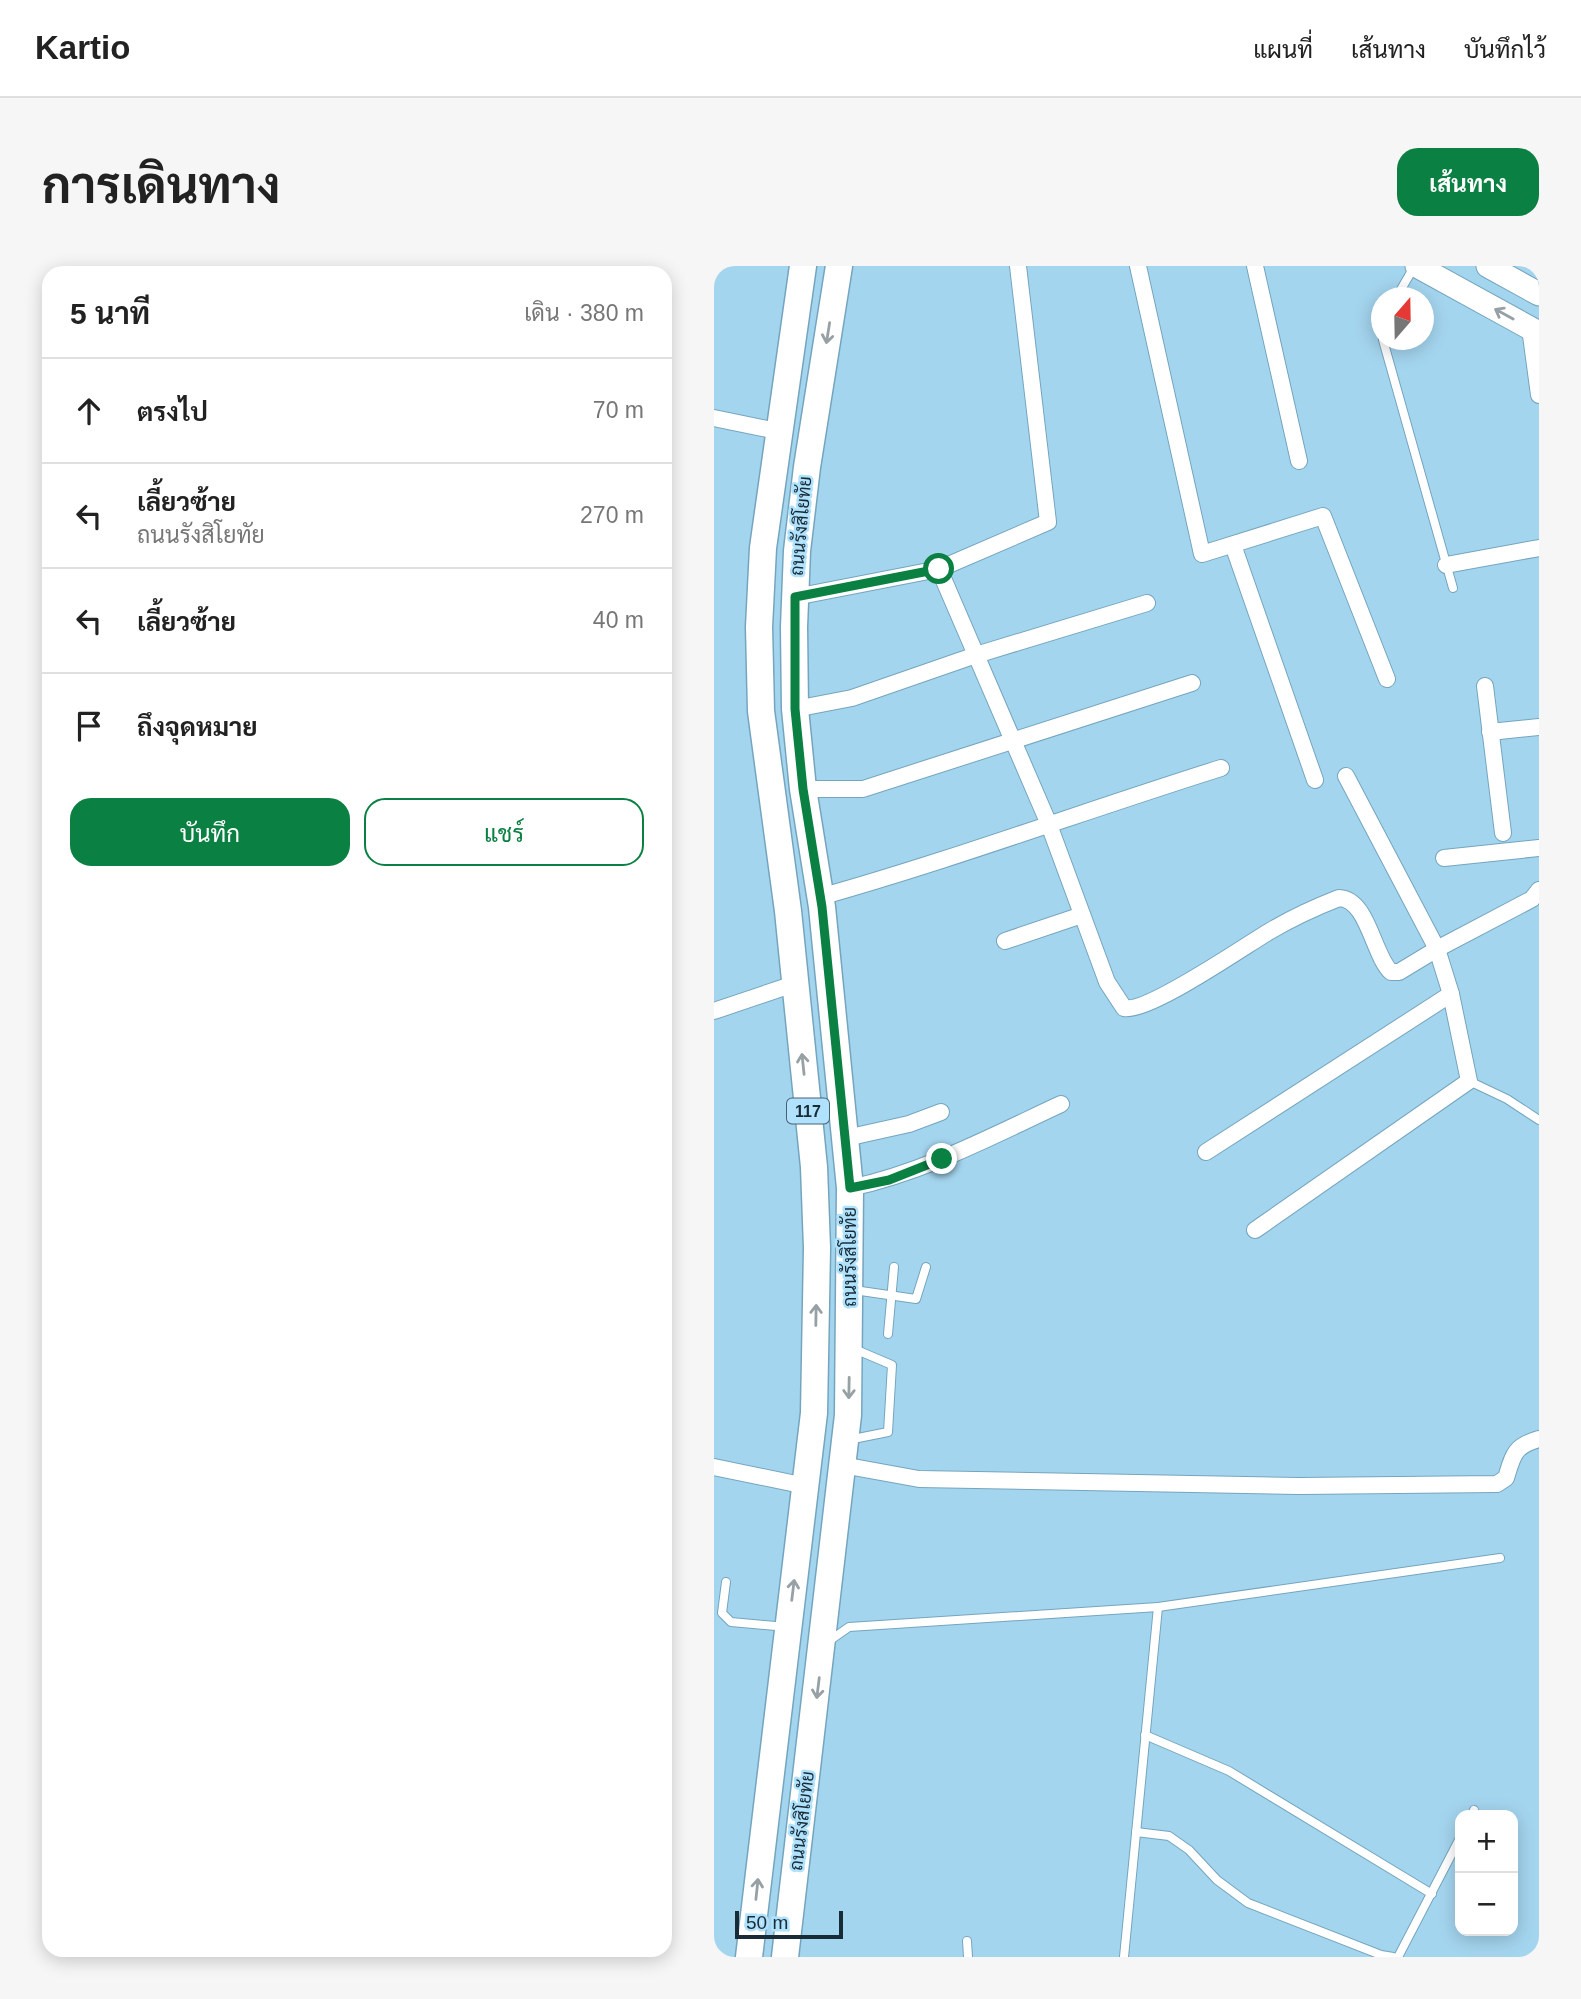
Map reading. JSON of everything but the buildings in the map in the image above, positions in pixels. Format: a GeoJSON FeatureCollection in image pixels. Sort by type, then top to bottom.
{"type":"FeatureCollection","features":[{"type":"Feature","properties":{"kind":"main road"},"geometry":{"type":"LineString","coordinates":[[785,266],[796,310]]}},
{"type":"Feature","properties":{"kind":"main road","name":"ถนนรังสิโยทัย"},"geometry":{"type":"LineString","coordinates":[[749,1957],[814,1413],[817,1248],[814,1167],[788,911],[761,710],[759,627],[763,548],[777,431],[803,266]]}},
{"type":"Feature","properties":{"kind":"main road","name":"ถนนรังสิโยทัย"},"geometry":{"type":"LineString","coordinates":[[785,1957],[824,1644],[844,1453],[850,1348],[850,1188],[846,1138],[821,902],[803,789],[795,709],[795,597],[807,467],[839,266]]}},
{"type":"Feature","properties":{"kind":"main road"},"geometry":{"type":"LineString","coordinates":[[1416,266],[1469,295],[1536,324]]}},
{"type":"Feature","properties":{"kind":"main road"},"geometry":{"type":"LineString","coordinates":[[1488,266],[1513,272],[1539,294]]}},
{"type":"Feature","properties":{"kind":"main road"},"geometry":{"type":"LineString","coordinates":[[788,911],[821,902]]}},
{"type":"Feature","properties":{"kind":"street"},"geometry":{"type":"LineString","coordinates":[[795,597],[939,569],[1048,522],[1018,266]]}},
{"type":"Feature","properties":{"kind":"street"},"geometry":{"type":"LineString","coordinates":[[1138,266],[1202,554],[1323,516],[1387,679]]}},
{"type":"Feature","properties":{"kind":"street"},"geometry":{"type":"LineString","coordinates":[[1255,266],[1299,461]]}},
{"type":"Feature","properties":{"kind":"street"},"geometry":{"type":"LineString","coordinates":[[1536,324],[1539,395]]}},
{"type":"Feature","properties":{"kind":"street"},"geometry":{"type":"LineString","coordinates":[[714,418],[777,431]]}},
{"type":"Feature","properties":{"kind":"street"},"geometry":{"type":"LineString","coordinates":[[1233,545],[1315,780]]}},
{"type":"Feature","properties":{"kind":"street"},"geometry":{"type":"LineString","coordinates":[[1446,565],[1539,548]]}},
{"type":"Feature","properties":{"kind":"street"},"geometry":{"type":"LineString","coordinates":[[939,569],[1048,822],[1107,982],[1125,1008],[1129,1009],[1160,996],[1272,930],[1339,898],[1353,903],[1391,972],[1399,972],[1532,899],[1539,890]]}},
{"type":"Feature","properties":{"kind":"street"},"geometry":{"type":"LineString","coordinates":[[795,709],[852,698],[976,655],[1147,603]]}},
{"type":"Feature","properties":{"kind":"street"},"geometry":{"type":"LineString","coordinates":[[803,789],[863,789],[1192,683]]}},
{"type":"Feature","properties":{"kind":"street"},"geometry":{"type":"LineString","coordinates":[[1485,686],[1503,833]]}},
{"type":"Feature","properties":{"kind":"street"},"geometry":{"type":"LineString","coordinates":[[1490,732],[1539,727]]}},
{"type":"Feature","properties":{"kind":"street"},"geometry":{"type":"LineString","coordinates":[[821,902],[1048,822],[1221,768]]}},
{"type":"Feature","properties":{"kind":"street"},"geometry":{"type":"LineString","coordinates":[[1255,1230],[1469,1081],[1451,995],[1437,949],[1346,776]]}},
{"type":"Feature","properties":{"kind":"street"},"geometry":{"type":"LineString","coordinates":[[1444,858],[1539,848]]}},
{"type":"Feature","properties":{"kind":"street"},"geometry":{"type":"LineString","coordinates":[[1004,941],[1082,915]]}},
{"type":"Feature","properties":{"kind":"street"},"geometry":{"type":"LineString","coordinates":[[714,1012],[794,984]]}},
{"type":"Feature","properties":{"kind":"street"},"geometry":{"type":"LineString","coordinates":[[1206,1152],[1451,995]]}},
{"type":"Feature","properties":{"kind":"street"},"geometry":{"type":"LineString","coordinates":[[850,1188],[889,1180],[942,1159],[1061,1104]]}},
{"type":"Feature","properties":{"kind":"street"},"geometry":{"type":"LineString","coordinates":[[846,1138],[909,1124],[942,1112]]}},
{"type":"Feature","properties":{"kind":"street"},"geometry":{"type":"LineString","coordinates":[[844,1453],[919,1479],[1312,1487],[1496,1484],[1506,1478],[1512,1454],[1517,1448],[1539,1439]]}},
{"type":"Feature","properties":{"kind":"street"},"geometry":{"type":"LineString","coordinates":[[714,1467],[806,1486]]}},
{"type":"Feature","properties":{"kind":"lane"},"geometry":{"type":"LineString","coordinates":[[1403,287],[1416,266]]}},
{"type":"Feature","properties":{"kind":"lane"},"geometry":{"type":"LineString","coordinates":[[1386,350],[1453,588]]}},
{"type":"Feature","properties":{"kind":"lane"},"geometry":{"type":"LineString","coordinates":[[1469,1081],[1507,1099],[1539,1121]]}},
{"type":"Feature","properties":{"kind":"lane"},"geometry":{"type":"LineString","coordinates":[[888,1334],[894,1267]]}},
{"type":"Feature","properties":{"kind":"lane"},"geometry":{"type":"LineString","coordinates":[[850,1290],[916,1300],[926,1267]]}},
{"type":"Feature","properties":{"kind":"lane"},"geometry":{"type":"LineString","coordinates":[[844,1453],[888,1432],[889,1419],[892,1365],[850,1348]]}},
{"type":"Feature","properties":{"kind":"lane"},"geometry":{"type":"LineString","coordinates":[[824,1644],[849,1627],[1158,1607],[1500,1558]]}},
{"type":"Feature","properties":{"kind":"lane"},"geometry":{"type":"LineString","coordinates":[[726,1582],[722,1613],[731,1622],[789,1627]]}},
{"type":"Feature","properties":{"kind":"lane"},"geometry":{"type":"LineString","coordinates":[[1124,1957],[1158,1607]]}},
{"type":"Feature","properties":{"kind":"lane"},"geometry":{"type":"LineString","coordinates":[[1145,1735],[1229,1771],[1433,1894]]}},
{"type":"Feature","properties":{"kind":"lane"},"geometry":{"type":"LineString","coordinates":[[1136,1832],[1169,1836],[1189,1850],[1217,1880],[1248,1903],[1305,1927],[1396,1957],[1433,1894],[1455,1848]]}},
{"type":"Feature","properties":{"kind":"lane"},"geometry":{"type":"LineString","coordinates":[[967,1941],[968,1957]]}},
{"type":"Feature","properties":{"kind":"route"},"geometry":{"type":"LineString","coordinates":[[939,569],[795,597],[794,627],[795,709],[803,789],[822,907],[850,1188],[889,1180],[942,1159]]}}]}
